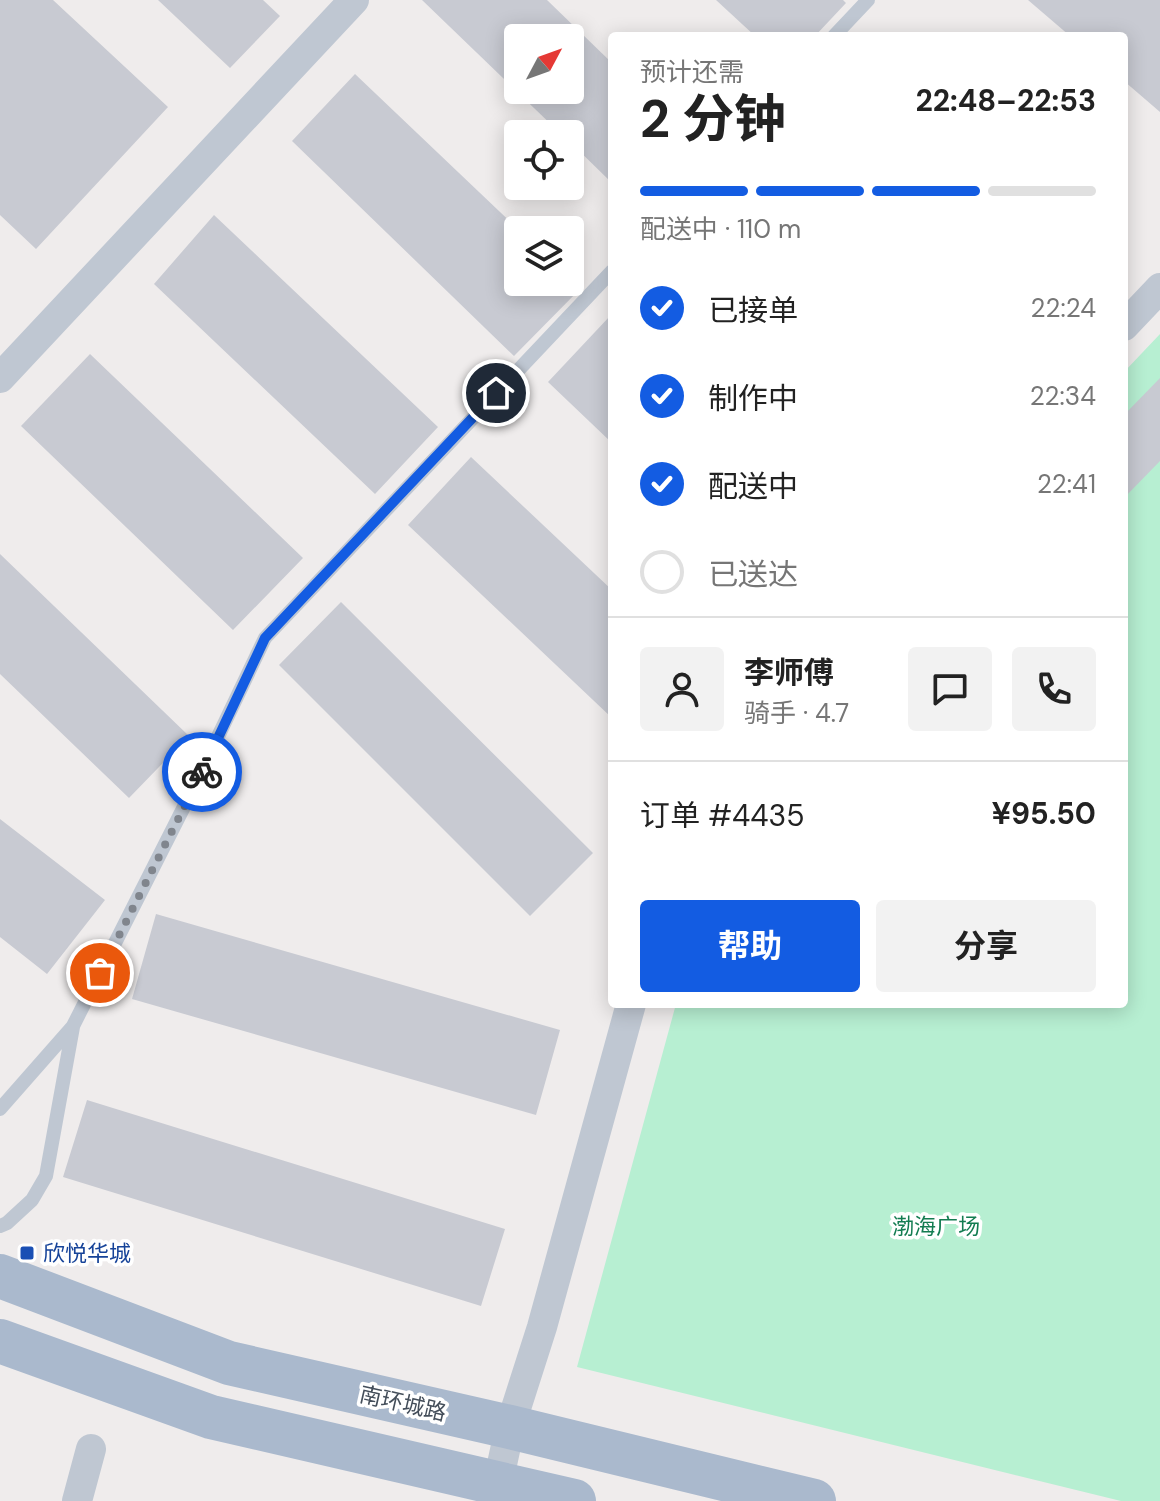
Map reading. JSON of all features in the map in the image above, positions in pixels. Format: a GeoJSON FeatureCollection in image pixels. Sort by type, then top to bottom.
{"type":"FeatureCollection","features":[{"type":"Feature","properties":{"kind":"main road","name":"南环城路"},"geometry":{"type":"LineString","coordinates":[[0,1276],[229,1363],[814,1501]]}},
{"type":"Feature","properties":{"kind":"main road"},"geometry":{"type":"LineString","coordinates":[[0,1341],[211,1417],[574,1501]]}},
{"type":"Feature","properties":{"kind":"street"},"geometry":{"type":"LineString","coordinates":[[0,378],[354,0]]}},
{"type":"Feature","properties":{"kind":"street"},"geometry":{"type":"LineString","coordinates":[[1128,322],[1160,288]]}},
{"type":"Feature","properties":{"kind":"street"},"geometry":{"type":"LineString","coordinates":[[498,1483],[510,1427],[546,1311],[630,1008]]}},
{"type":"Feature","properties":{"kind":"street"},"geometry":{"type":"LineString","coordinates":[[77,1501],[91,1449]]}},
{"type":"Feature","properties":{"kind":"lane"},"geometry":{"type":"LineString","coordinates":[[838,32],[868,0]]}},
{"type":"Feature","properties":{"kind":"lane"},"geometry":{"type":"LineString","coordinates":[[0,1109],[73,1026],[194,787],[265,638],[608,275]]}},
{"type":"Feature","properties":{"kind":"lane"},"geometry":{"type":"LineString","coordinates":[[0,1226],[32,1200],[46,1176],[73,1026]]}},
{"type":"Feature","properties":{"kind":"green space","name":"渤海广场"},"geometry":{"type":"Polygon","coordinates":[[[1160,334],[1160,1501],[1121,1501],[577,1367],[675,1008],[1128,1008],[1128,368],[1160,334]]]}},
{"type":"Feature","properties":{"kind":"building"},"geometry":{"type":"Polygon","coordinates":[[[0,0],[53,0],[168,107],[36,249],[0,215],[0,0]]]}},
{"type":"Feature","properties":{"kind":"building"},"geometry":{"type":"Polygon","coordinates":[[[158,0],[263,0],[280,16],[230,68],[158,0]]]}},
{"type":"Feature","properties":{"kind":"building"},"geometry":{"type":"Polygon","coordinates":[[[422,0],[547,0],[572,24],[504,24],[504,79],[422,0]]]}},
{"type":"Feature","properties":{"kind":"building"},"geometry":{"type":"Polygon","coordinates":[[[716,0],[843,0],[846,3],[819,32],[751,32],[716,0]]]}},
{"type":"Feature","properties":{"kind":"building"},"geometry":{"type":"Polygon","coordinates":[[[1028,0],[1160,0],[1160,112],[1128,84],[1128,32],[1065,32],[1028,0]]]}},
{"type":"Feature","properties":{"kind":"building"},"geometry":{"type":"Polygon","coordinates":[[[584,36],[608,59],[608,179],[584,156],[584,120],[546,120],[530,104],[584,104],[584,36]]]}},
{"type":"Feature","properties":{"kind":"building"},"geometry":{"type":"Polygon","coordinates":[[[355,74],[504,216],[504,296],[573,296],[514,356],[292,141],[355,74]]]}},
{"type":"Feature","properties":{"kind":"building"},"geometry":{"type":"Polygon","coordinates":[[[214,215],[438,427],[375,494],[154,284],[214,215]]]}},
{"type":"Feature","properties":{"kind":"building"},"geometry":{"type":"Polygon","coordinates":[[[608,318],[608,439],[548,382],[608,318]]]}},
{"type":"Feature","properties":{"kind":"building"},"geometry":{"type":"Polygon","coordinates":[[[90,354],[303,558],[233,630],[21,426],[90,354]]]}},
{"type":"Feature","properties":{"kind":"building"},"geometry":{"type":"Polygon","coordinates":[[[1160,378],[1160,461],[1128,494],[1128,411],[1160,378]]]}},
{"type":"Feature","properties":{"kind":"building"},"geometry":{"type":"Polygon","coordinates":[[[471,457],[608,586],[608,714],[408,525],[471,457]]]}},
{"type":"Feature","properties":{"kind":"building"},"geometry":{"type":"Polygon","coordinates":[[[0,554],[189,736],[129,798],[0,674],[0,554]]]}},
{"type":"Feature","properties":{"kind":"building"},"geometry":{"type":"Polygon","coordinates":[[[341,602],[593,853],[530,916],[279,665],[341,602]]]}},
{"type":"Feature","properties":{"kind":"building"},"geometry":{"type":"Polygon","coordinates":[[[0,819],[105,900],[47,974],[0,937],[0,819]]]}},
{"type":"Feature","properties":{"kind":"building"},"geometry":{"type":"Polygon","coordinates":[[[156,914],[560,1030],[536,1115],[132,999],[156,914]]]}},
{"type":"Feature","properties":{"kind":"building"},"geometry":{"type":"Polygon","coordinates":[[[87,1100],[505,1229],[481,1306],[63,1177],[87,1100]]]}},
{"type":"Feature","properties":{"kind":"way so far"},"geometry":{"type":"LineString","coordinates":[[100,973],[202,772]]}},
{"type":"Feature","properties":{"kind":"place","name":"欣悦华城"},"geometry":{"type":"Point","coordinates":[27,1253]}},
{"type":"Feature","properties":{"kind":"route"},"geometry":{"type":"LineString","coordinates":[[202,772],[265,638],[496,393]]}}]}
